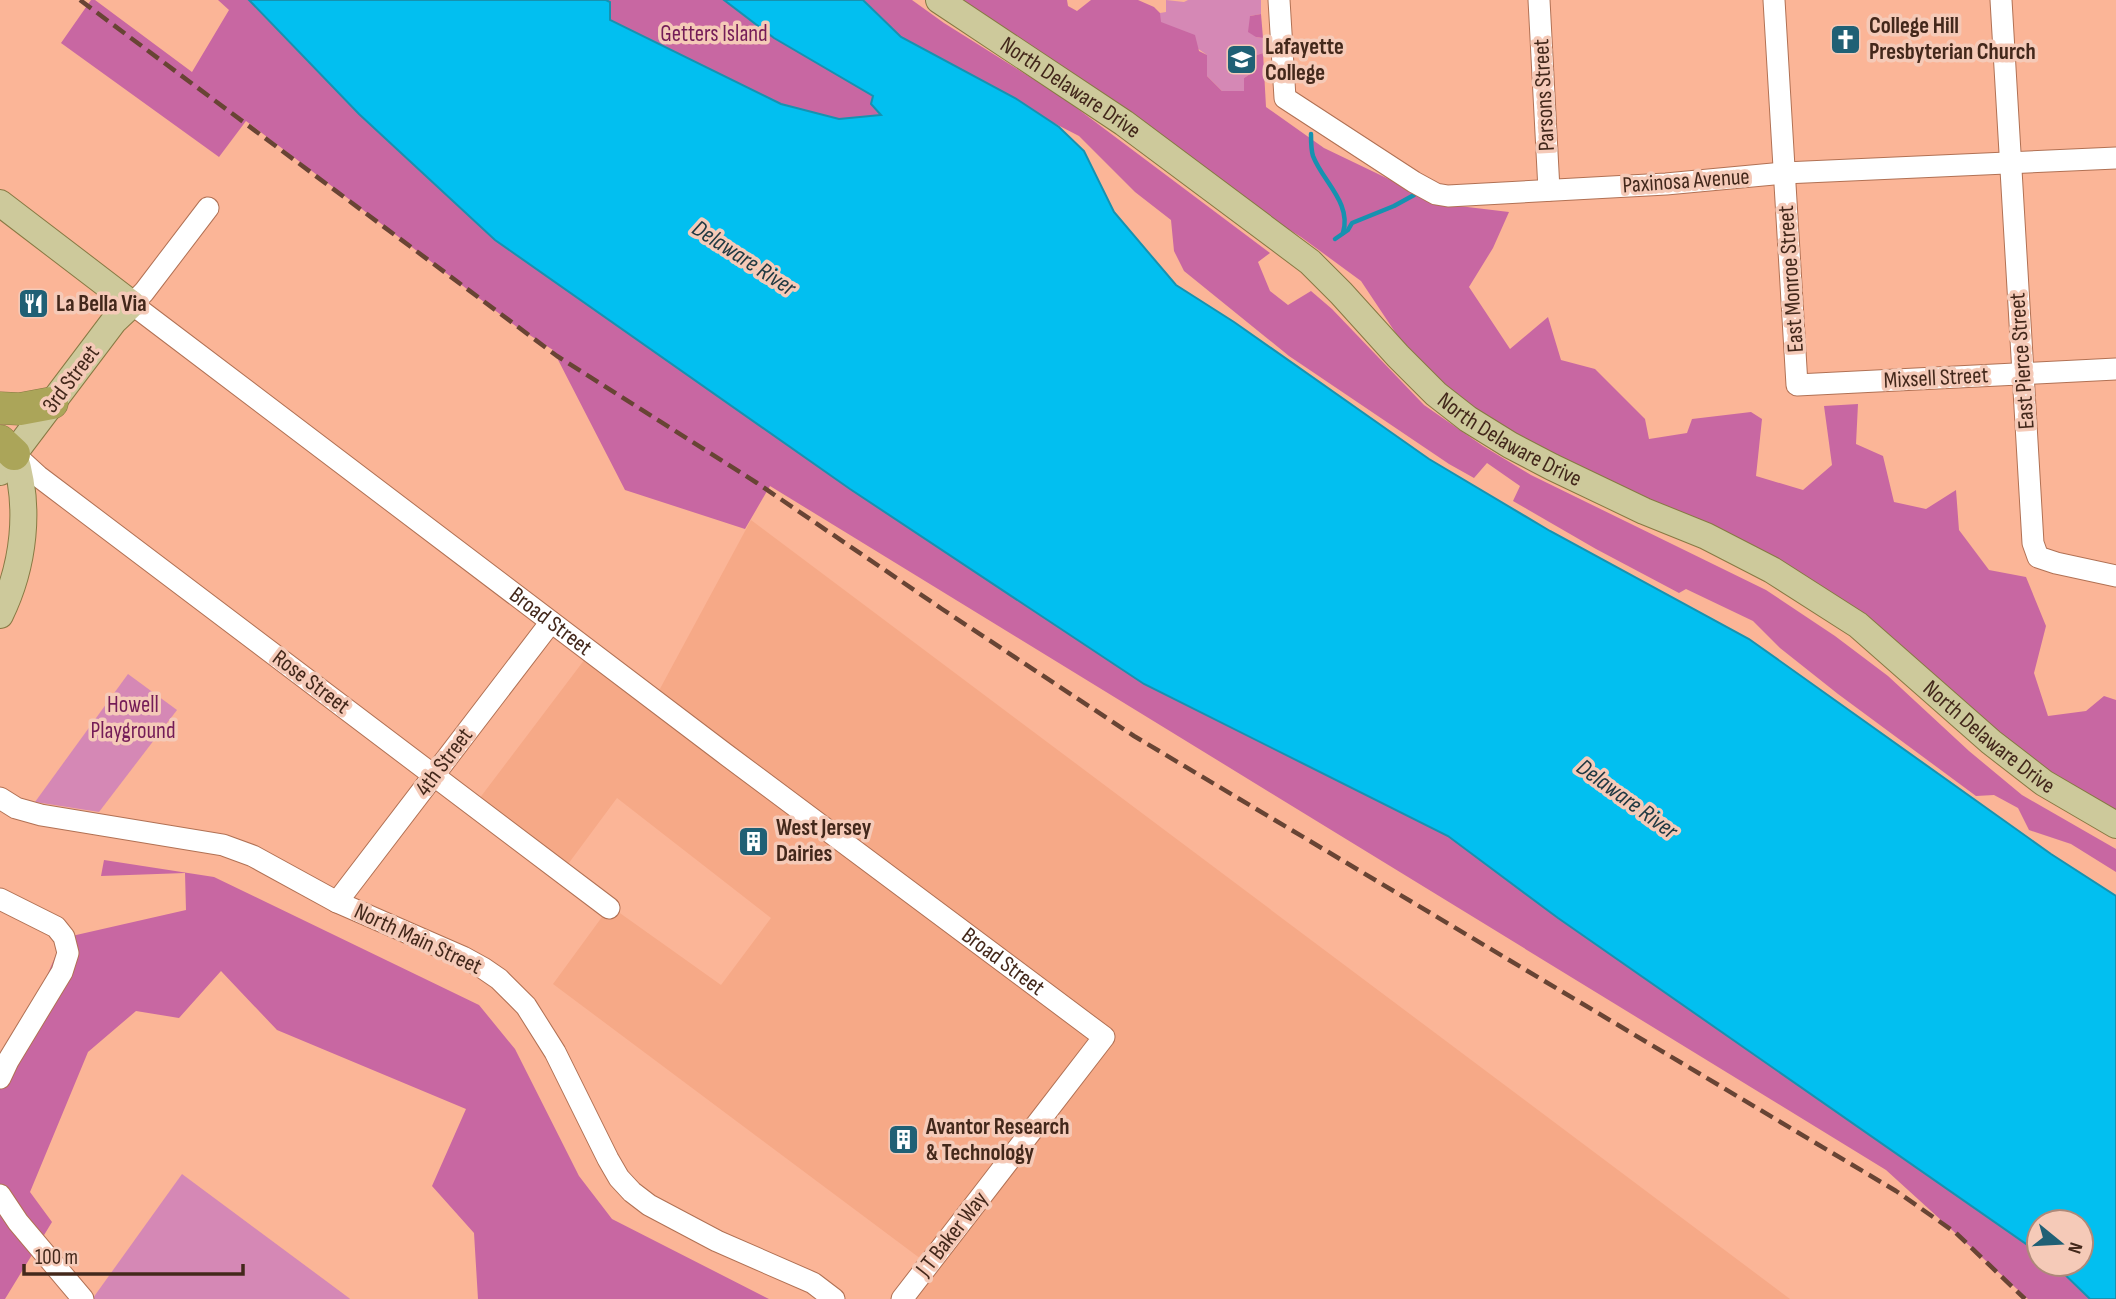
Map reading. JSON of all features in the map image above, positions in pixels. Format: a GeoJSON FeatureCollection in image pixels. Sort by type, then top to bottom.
{"type":"FeatureCollection","features":[{"type":"Feature","properties":{"kind":"highway"},"geometry":{"type":"LineString","coordinates":[[0,408],[20,409],[52,403]]}},
{"type":"Feature","properties":{"kind":"main road","name":"North Delaware Drive"},"geometry":{"type":"LineString","coordinates":[[940,0],[1124,124],[1310,262],[1436,394],[1468,419],[1552,467],[1644,511],[1706,536],[1783,577],[1858,625],[1991,742],[2044,783],[2116,825]]}},
{"type":"Feature","properties":{"kind":"main road","name":"Broad Street"},"geometry":{"type":"LineString","coordinates":[[0,204],[132,304]]}},
{"type":"Feature","properties":{"kind":"main road","name":"3rd Street"},"geometry":{"type":"LineString","coordinates":[[5,456],[52,403],[114,321],[132,304]]}},
{"type":"Feature","properties":{"kind":"main road"},"geometry":{"type":"LineString","coordinates":[[0,615],[16,576],[23,534],[21,482],[5,456]]}},
{"type":"Feature","properties":{"kind":"street","name":"Paxinosa Avenue"},"geometry":{"type":"LineString","coordinates":[[1279,0],[1285,98],[1436,194],[1448,196],[1666,184],[1784,173],[2116,158]]}},
{"type":"Feature","properties":{"kind":"street","name":"Parsons Street"},"geometry":{"type":"LineString","coordinates":[[1539,0],[1549,190]]}},
{"type":"Feature","properties":{"kind":"street","name":"East Monroe Street"},"geometry":{"type":"LineString","coordinates":[[1774,0],[1797,385]]}},
{"type":"Feature","properties":{"kind":"street","name":"East Pierce Street"},"geometry":{"type":"LineString","coordinates":[[2001,0],[2033,543],[2038,557],[2116,576]]}},
{"type":"Feature","properties":{"kind":"street","name":"3rd Street"},"geometry":{"type":"LineString","coordinates":[[132,304],[208,208]]}},
{"type":"Feature","properties":{"kind":"street","name":"Broad Street"},"geometry":{"type":"LineString","coordinates":[[132,304],[1104,1037]]}},
{"type":"Feature","properties":{"kind":"street","name":"Mixsell Street"},"geometry":{"type":"LineString","coordinates":[[1797,385],[2116,369]]}},
{"type":"Feature","properties":{"kind":"street","name":"Rose Street"},"geometry":{"type":"LineString","coordinates":[[5,456],[37,476],[609,908]]}},
{"type":"Feature","properties":{"kind":"street","name":"4th Street"},"geometry":{"type":"LineString","coordinates":[[337,902],[551,622]]}},
{"type":"Feature","properties":{"kind":"street","name":"North Main Street"},"geometry":{"type":"LineString","coordinates":[[0,798],[16,808],[41,815],[223,845],[253,856],[337,902],[463,957],[499,979],[515,992],[526,1006],[555,1052],[608,1159],[619,1178],[632,1192],[649,1205],[717,1241],[813,1283],[833,1299]]}},
{"type":"Feature","properties":{"kind":"street"},"geometry":{"type":"LineString","coordinates":[[0,899],[56,927],[64,937],[68,953],[62,972],[0,1078]]}},
{"type":"Feature","properties":{"kind":"street","name":"J T Baker Way"},"geometry":{"type":"LineString","coordinates":[[902,1299],[1104,1037]]}},
{"type":"Feature","properties":{"kind":"street"},"geometry":{"type":"LineString","coordinates":[[0,1195],[18,1222],[83,1299]]}},
{"type":"Feature","properties":{"kind":"shaded area"},"geometry":{"type":"Polygon","coordinates":[[[751,520],[1790,1299],[893,1299],[921,1259],[553,984],[610,906],[721,985],[771,918],[617,798],[560,875],[473,807],[591,651],[655,698],[751,520]]]}},
{"type":"Feature","properties":{"kind":"green space"},"geometry":{"type":"Polygon","coordinates":[[[91,0],[95,0],[192,72],[229,10],[218,0],[249,0],[359,114],[491,236],[850,489],[1144,684],[1448,836],[1558,918],[2025,1243],[2025,1278],[2068,1278],[2090,1299],[2028,1299],[1886,1170],[770,486],[745,529],[625,490],[553,350],[517,327],[246,121],[219,157],[61,43],[91,0]]]}},
{"type":"Feature","properties":{"kind":"green space","name":"Getters Island"},"geometry":{"type":"Polygon","coordinates":[[[561,0],[724,0],[774,38],[873,96],[882,115],[839,119],[781,104],[621,25],[561,0]]]}},
{"type":"Feature","properties":{"kind":"green space"},"geometry":{"type":"Polygon","coordinates":[[[864,0],[912,0],[1062,97],[1270,253],[1258,262],[1270,291],[1288,305],[1311,291],[1332,309],[1424,405],[1531,475],[1766,590],[1835,636],[1888,676],[1969,751],[2022,795],[2116,849],[2116,872],[2071,844],[2029,830],[2018,808],[1994,795],[1976,796],[1838,694],[1780,648],[1753,621],[1686,589],[1679,593],[1596,549],[1513,501],[1520,486],[1487,463],[1474,478],[1289,356],[1184,271],[1174,251],[1171,220],[1135,192],[1079,136],[1046,119],[1015,98],[901,37],[864,0]]]}},
{"type":"Feature","properties":{"kind":"green space"},"geometry":{"type":"Polygon","coordinates":[[[952,0],[1067,0],[1068,6],[1077,11],[1091,0],[1138,0],[1154,7],[1160,13],[1161,22],[1195,35],[1199,51],[1207,55],[1207,76],[1222,91],[1244,91],[1244,78],[1250,74],[1251,57],[1263,53],[1266,107],[1324,148],[1434,203],[1509,212],[1493,248],[1469,287],[1510,349],[1548,317],[1561,360],[1595,369],[1645,419],[1649,439],[1687,433],[1692,419],[1751,412],[1762,419],[1756,476],[1803,490],[1832,465],[1824,406],[1858,404],[1856,444],[1883,456],[1894,502],[1926,509],[1956,490],[1959,530],[1989,570],[2026,577],[2046,626],[2034,673],[2048,716],[2086,711],[2104,696],[2116,700],[2116,815],[2007,747],[1900,645],[1527,448],[1461,401],[1407,350],[1361,281],[1301,237],[1214,182],[952,0]]]}},
{"type":"Feature","properties":{"kind":"green space"},"geometry":{"type":"Polygon","coordinates":[[[1166,0],[1261,0],[1261,14],[1250,16],[1256,37],[1263,38],[1263,53],[1251,57],[1250,74],[1244,78],[1245,91],[1222,91],[1207,76],[1207,55],[1160,22],[1160,13],[1166,12],[1166,0]]]}},
{"type":"Feature","properties":{"kind":"green space"},"geometry":{"type":"Polygon","coordinates":[[[1261,14],[1263,38],[1248,32],[1250,16],[1261,14]]]}},
{"type":"Feature","properties":{"kind":"green space","name":"Howell Playground"},"geometry":{"type":"Polygon","coordinates":[[[128,674],[177,710],[99,812],[35,802],[128,674]]]}},
{"type":"Feature","properties":{"kind":"green space"},"geometry":{"type":"Polygon","coordinates":[[[104,860],[214,877],[479,1005],[515,1049],[579,1176],[612,1219],[769,1299],[478,1299],[474,1233],[432,1186],[466,1109],[277,1030],[221,971],[179,1018],[136,1011],[88,1052],[30,1192],[52,1222],[5,1299],[0,1299],[0,1087],[63,938],[186,910],[185,873],[101,876],[104,860]]]}},
{"type":"Feature","properties":{"kind":"green space"},"geometry":{"type":"Polygon","coordinates":[[[182,1174],[350,1299],[94,1299],[182,1174]]]}},
{"type":"Feature","properties":{"kind":"water","name":"Delaware River"},"geometry":{"type":"Polygon","coordinates":[[[249,0],[606,0],[610,2],[610,20],[781,104],[839,119],[881,115],[871,104],[873,96],[774,38],[724,0],[863,0],[901,37],[1015,98],[1059,127],[1084,151],[1114,212],[1176,285],[1234,322],[1429,459],[1550,531],[1749,639],[2051,854],[2116,896],[2116,1299],[2090,1299],[2068,1278],[2095,1278],[2095,1208],[2025,1208],[2025,1243],[1558,918],[1448,836],[1144,684],[850,489],[495,240],[359,114],[249,0]]]}},
{"type":"Feature","properties":{"kind":"waterway"},"geometry":{"type":"LineString","coordinates":[[1311,134],[1313,156],[1344,212],[1343,233]]}},
{"type":"Feature","properties":{"kind":"waterway"},"geometry":{"type":"LineString","coordinates":[[1335,239],[1348,230],[1352,223],[1414,195]]}},
{"type":"Feature","properties":{"kind":"railway"},"geometry":{"type":"LineString","coordinates":[[80,0],[557,356],[757,483],[1134,736],[1896,1191],[1956,1233],[2025,1299]]}},
{"type":"Feature","properties":{"kind":"place","name":"College Hill Presbyterian Church"},"geometry":{"type":"Point","coordinates":[1846,39]}},
{"type":"Feature","properties":{"kind":"place","name":"Lafayette College"},"geometry":{"type":"Point","coordinates":[1242,60]}},
{"type":"Feature","properties":{"kind":"place","name":"La Bella Via"},"geometry":{"type":"Point","coordinates":[33,304]}},
{"type":"Feature","properties":{"kind":"place","name":"West Jersey Dairies"},"geometry":{"type":"Point","coordinates":[753,841]}},
{"type":"Feature","properties":{"kind":"place","name":"Avantor Research & Technology"},"geometry":{"type":"Point","coordinates":[903,1140]}}]}
